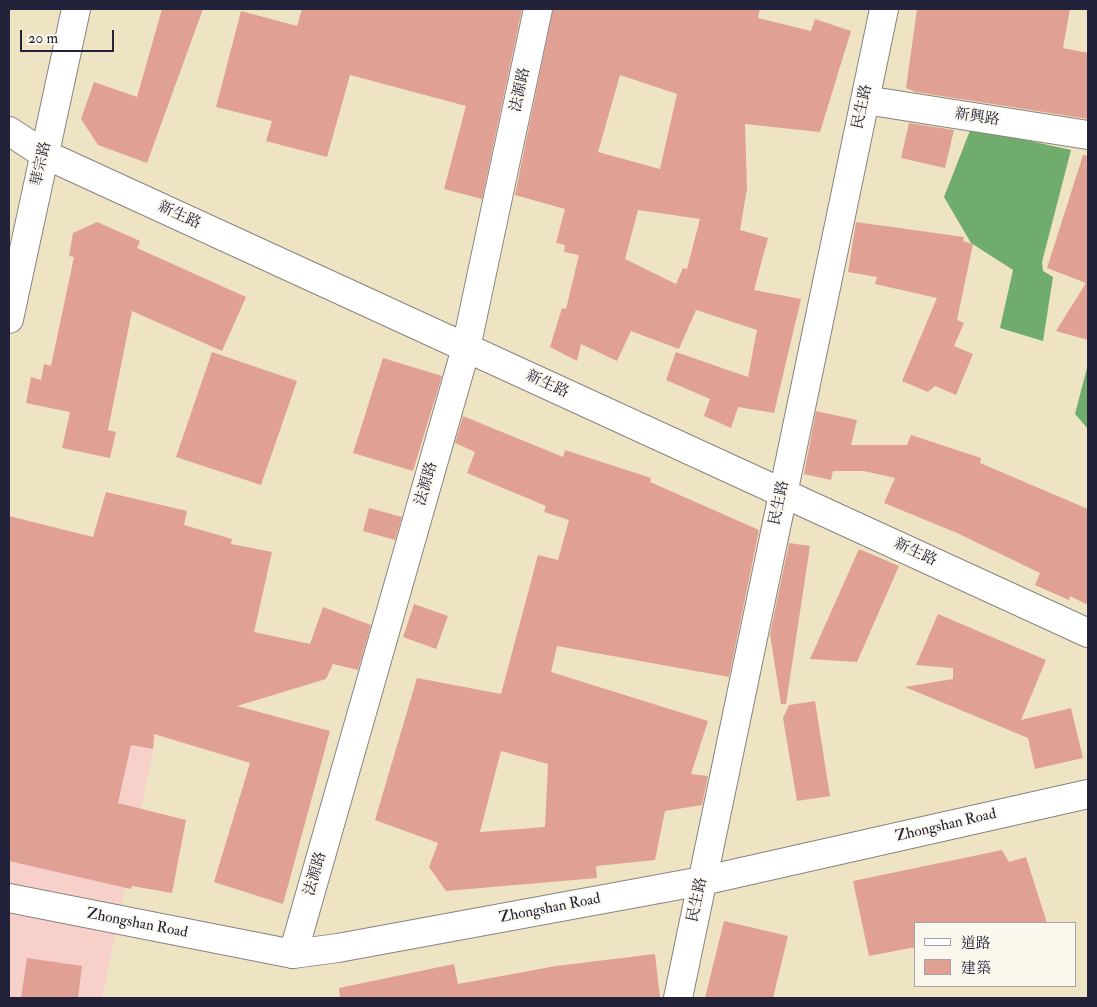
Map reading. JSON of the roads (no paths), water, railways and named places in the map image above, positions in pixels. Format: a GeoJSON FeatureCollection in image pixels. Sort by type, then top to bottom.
{"type":"FeatureCollection","features":[{"type":"Feature","properties":{"kind":"street","name":"華宗路"},"geometry":{"type":"LineString","coordinates":[[9,319],[76,9]]}},
{"type":"Feature","properties":{"kind":"street","name":"法源路"},"geometry":{"type":"LineString","coordinates":[[293,954],[466,348],[538,9]]}},
{"type":"Feature","properties":{"kind":"street","name":"民生路"},"geometry":{"type":"LineString","coordinates":[[678,998],[884,9]]}},
{"type":"Feature","properties":{"kind":"street","name":"新興路"},"geometry":{"type":"LineString","coordinates":[[865,100],[1088,135]]}},
{"type":"Feature","properties":{"kind":"street","name":"新生路"},"geometry":{"type":"LineString","coordinates":[[9,131],[44,154],[1088,632]]}},
{"type":"Feature","properties":{"kind":"street","name":"Zhongshan Road"},"geometry":{"type":"LineString","coordinates":[[9,898],[293,954],[338,948],[702,881],[1088,794]]}}]}
